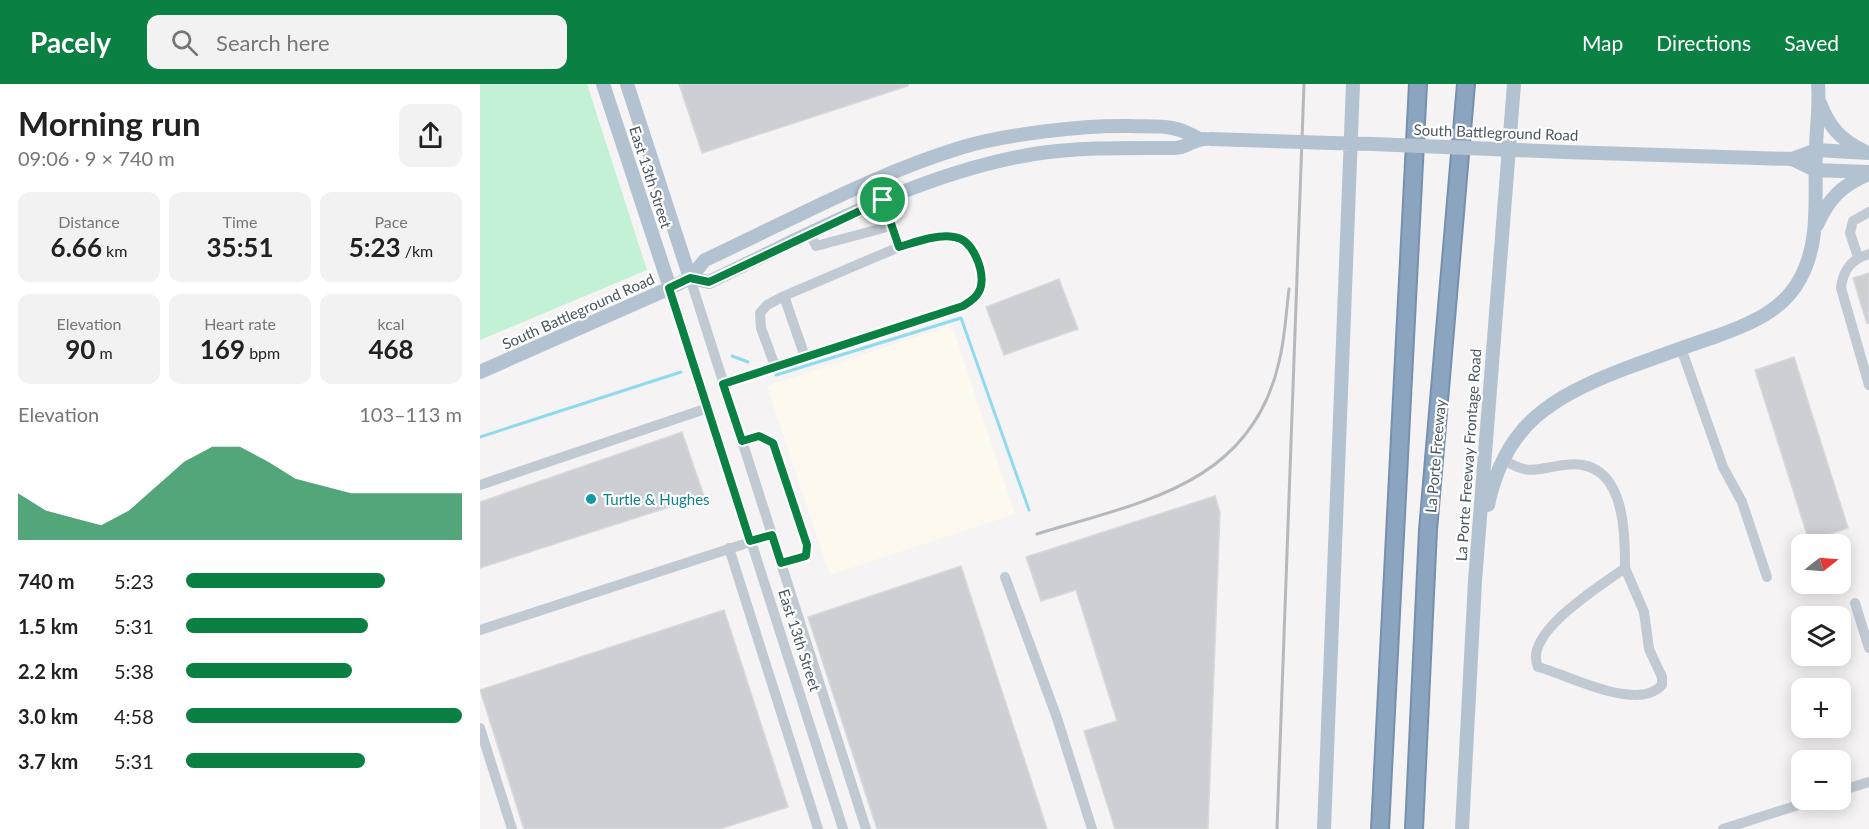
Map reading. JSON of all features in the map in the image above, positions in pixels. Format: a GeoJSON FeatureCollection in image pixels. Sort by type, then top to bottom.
{"type":"FeatureCollection","features":[{"type":"Feature","properties":{"kind":"highway"},"geometry":{"type":"LineString","coordinates":[[1380,829],[1418,84]]}},
{"type":"Feature","properties":{"kind":"highway","name":"La Porte Freeway"},"geometry":{"type":"LineString","coordinates":[[1414,829],[1428,530],[1466,84]]}},
{"type":"Feature","properties":{"kind":"main road","name":"East 13th Street"},"geometry":{"type":"LineString","coordinates":[[603,84],[669,288]]}},
{"type":"Feature","properties":{"kind":"main road","name":"East 13th Street"},"geometry":{"type":"LineString","coordinates":[[627,84],[690,278]]}},
{"type":"Feature","properties":{"kind":"main road"},"geometry":{"type":"LineString","coordinates":[[1324,829],[1353,84]]}},
{"type":"Feature","properties":{"kind":"main road","name":"La Porte Freeway Frontage Road"},"geometry":{"type":"LineString","coordinates":[[1462,829],[1475,581],[1514,84]]}},
{"type":"Feature","properties":{"kind":"main road"},"geometry":{"type":"LineString","coordinates":[[1475,581],[1492,486],[1502,459],[1523,426],[1557,400],[1587,384],[1746,325],[1782,303],[1793,291],[1807,266],[1814,232],[1818,91]]}},
{"type":"Feature","properties":{"kind":"main road"},"geometry":{"type":"LineString","coordinates":[[1818,91],[1834,131],[1869,153]]}},
{"type":"Feature","properties":{"kind":"main road","name":"South Battleground Road"},"geometry":{"type":"LineString","coordinates":[[480,372],[690,278],[705,260],[878,180],[964,147],[1104,125],[1181,128],[1204,139]]}},
{"type":"Feature","properties":{"kind":"main road","name":"South Battleground Road"},"geometry":{"type":"LineString","coordinates":[[690,278],[709,282],[883,200],[964,170],[1035,154],[1110,147],[1179,148],[1204,139],[1792,159],[1816,150]]}},
{"type":"Feature","properties":{"kind":"main road"},"geometry":{"type":"LineString","coordinates":[[1816,150],[1869,153]]}},
{"type":"Feature","properties":{"kind":"main road","name":"South Battleground Road"},"geometry":{"type":"LineString","coordinates":[[1792,159],[1815,170]]}},
{"type":"Feature","properties":{"kind":"main road"},"geometry":{"type":"LineString","coordinates":[[1815,170],[1869,173]]}},
{"type":"Feature","properties":{"kind":"main road"},"geometry":{"type":"LineString","coordinates":[[1814,232],[1829,199],[1846,185],[1869,173]]}},
{"type":"Feature","properties":{"kind":"street"},"geometry":{"type":"LineString","coordinates":[[883,200],[899,247]]}},
{"type":"Feature","properties":{"kind":"street"},"geometry":{"type":"LineString","coordinates":[[1869,212],[1853,221],[1850,233],[1864,255],[1844,273],[1841,288],[1869,385]]}},
{"type":"Feature","properties":{"kind":"street"},"geometry":{"type":"LineString","coordinates":[[810,234],[816,246],[891,226]]}},
{"type":"Feature","properties":{"kind":"street"},"geometry":{"type":"LineString","coordinates":[[723,384],[963,306],[976,297],[981,285],[970,245],[956,236],[928,239],[899,247],[767,305],[759,313],[761,328],[774,366]]}},
{"type":"Feature","properties":{"kind":"street","name":"East 13th Street"},"geometry":{"type":"LineString","coordinates":[[690,278],[866,829]]}},
{"type":"Feature","properties":{"kind":"street","name":"East 13th Street"},"geometry":{"type":"LineString","coordinates":[[669,288],[843,829]]}},
{"type":"Feature","properties":{"kind":"street"},"geometry":{"type":"LineString","coordinates":[[784,296],[805,357]]}},
{"type":"Feature","properties":{"kind":"street"},"geometry":{"type":"LineString","coordinates":[[1681,348],[1723,467],[1742,502],[1767,577]]}},
{"type":"Feature","properties":{"kind":"street"},"geometry":{"type":"LineString","coordinates":[[480,485],[708,408]]}},
{"type":"Feature","properties":{"kind":"street"},"geometry":{"type":"LineString","coordinates":[[742,441],[759,436],[773,443],[807,545],[806,556],[781,563]]}},
{"type":"Feature","properties":{"kind":"street"},"geometry":{"type":"LineString","coordinates":[[1502,459],[1526,471],[1571,465],[1595,470],[1606,476],[1617,496],[1625,532],[1625,568],[1644,612],[1649,650],[1662,677],[1662,685],[1658,690],[1647,693],[1607,692],[1538,667],[1535,662],[1539,643],[1547,631],[1582,599],[1625,568]]}},
{"type":"Feature","properties":{"kind":"street"},"geometry":{"type":"LineString","coordinates":[[480,630],[772,535]]}},
{"type":"Feature","properties":{"kind":"street"},"geometry":{"type":"LineString","coordinates":[[729,548],[818,829]]}},
{"type":"Feature","properties":{"kind":"street"},"geometry":{"type":"LineString","coordinates":[[1005,577],[1057,718],[1092,829]]}},
{"type":"Feature","properties":{"kind":"street"},"geometry":{"type":"LineString","coordinates":[[1855,603],[1869,648]]}},
{"type":"Feature","properties":{"kind":"street"},"geometry":{"type":"LineString","coordinates":[[480,728],[512,829]]}},
{"type":"Feature","properties":{"kind":"street"},"geometry":{"type":"LineString","coordinates":[[1851,788],[1869,782]]}},
{"type":"Feature","properties":{"kind":"street"},"geometry":{"type":"LineString","coordinates":[[1723,829],[1791,807]]}},
{"type":"Feature","properties":{"kind":"shaded area"},"geometry":{"type":"Polygon","coordinates":[[[952,325],[1015,514],[830,575],[767,386],[952,325]]]}},
{"type":"Feature","properties":{"kind":"green space"},"geometry":{"type":"Polygon","coordinates":[[[480,84],[587,84],[647,270],[480,340],[480,84]]]}},
{"type":"Feature","properties":{"kind":"building"},"geometry":{"type":"Polygon","coordinates":[[[679,84],[908,84],[908,86],[702,153],[679,84]]]}},
{"type":"Feature","properties":{"kind":"building"},"geometry":{"type":"Polygon","coordinates":[[[1869,273],[1869,323],[1867,324],[1853,278],[1869,273]]]}},
{"type":"Feature","properties":{"kind":"building"},"geometry":{"type":"Polygon","coordinates":[[[1059,279],[1078,329],[1004,355],[986,307],[1059,279]]]}},
{"type":"Feature","properties":{"kind":"building"},"geometry":{"type":"Polygon","coordinates":[[[1794,357],[1848,528],[1830,534],[1807,534],[1755,370],[1794,357]]]}},
{"type":"Feature","properties":{"kind":"building","name":"Turtle & Hughes"},"geometry":{"type":"Polygon","coordinates":[[[682,432],[704,496],[480,568],[480,502],[682,432]]]}},
{"type":"Feature","properties":{"kind":"building"},"geometry":{"type":"Polygon","coordinates":[[[1215,496],[1220,512],[1208,829],[1115,829],[1084,731],[1117,721],[1076,590],[1041,601],[1026,557],[1215,496]]]}},
{"type":"Feature","properties":{"kind":"building"},"geometry":{"type":"Polygon","coordinates":[[[961,566],[1047,829],[877,829],[808,617],[961,566]]]}},
{"type":"Feature","properties":{"kind":"building"},"geometry":{"type":"Polygon","coordinates":[[[724,610],[788,807],[720,829],[524,829],[480,690],[724,610]]]}},
{"type":"Feature","properties":{"kind":"waterway"},"geometry":{"type":"LineString","coordinates":[[776,375],[961,318],[1029,510]]}},
{"type":"Feature","properties":{"kind":"waterway"},"geometry":{"type":"LineString","coordinates":[[732,356],[748,362]]}},
{"type":"Feature","properties":{"kind":"waterway"},"geometry":{"type":"LineString","coordinates":[[480,437],[681,372]]}},
{"type":"Feature","properties":{"kind":"railway"},"geometry":{"type":"LineString","coordinates":[[1277,829],[1304,84]]}},
{"type":"Feature","properties":{"kind":"railway"},"geometry":{"type":"LineString","coordinates":[[1037,534],[1114,511],[1186,482],[1217,462],[1244,437],[1265,404],[1279,362],[1289,289]]}},
{"type":"Feature","properties":{"kind":"place","name":"Turtle & Hughes"},"geometry":{"type":"Point","coordinates":[591,499]}},
{"type":"Feature","properties":{"kind":"route"},"geometry":{"type":"LineString","coordinates":[[883,200],[899,247],[928,239],[956,236],[970,245],[979,267],[981,285],[976,297],[963,306],[723,384],[742,441],[764,436],[773,443],[807,545],[806,556],[781,563],[772,535],[750,541],[669,288],[690,278],[709,282],[883,200]]}}]}
